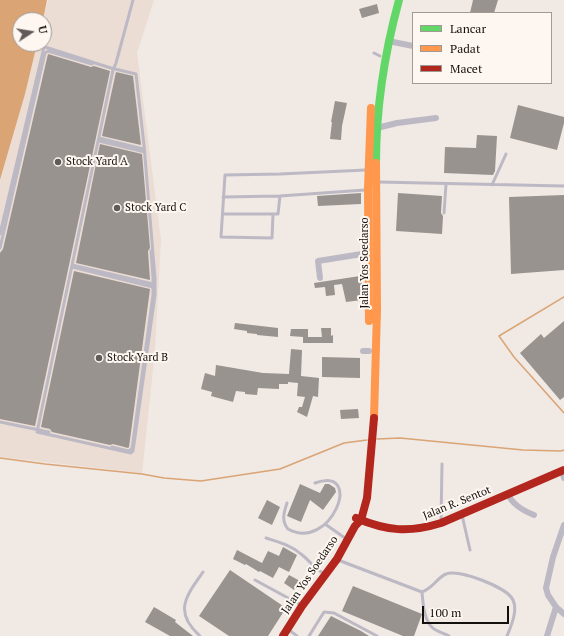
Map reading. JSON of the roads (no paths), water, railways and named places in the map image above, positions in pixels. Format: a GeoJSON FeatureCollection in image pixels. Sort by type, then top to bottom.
{"type":"FeatureCollection","features":[{"type":"Feature","properties":{"kind":"main road","name":"Jalan Yos Soedarso"},"geometry":{"type":"LineString","coordinates":[[372,169],[380,89],[392,15],[392,0]]}},
{"type":"Feature","properties":{"kind":"main road","name":"Jalan Yos Soedarso"},"geometry":{"type":"LineString","coordinates":[[285,632],[302,606],[337,559],[367,498],[373,310],[373,187],[369,128],[377,54],[399,0]]}},
{"type":"Feature","properties":{"kind":"main road","name":"Jalan Yos Soedarso"},"geometry":{"type":"LineString","coordinates":[[370,425],[366,351],[373,310]]}},
{"type":"Feature","properties":{"kind":"main road","name":"Jalan R. Sentot"},"geometry":{"type":"LineString","coordinates":[[357,521],[401,531],[422,529],[441,523],[508,494],[563,473]]}},
{"type":"Feature","properties":{"kind":"street"},"geometry":{"type":"LineString","coordinates":[[388,41],[412,46]]}},
{"type":"Feature","properties":{"kind":"street"},"geometry":{"type":"LineString","coordinates":[[377,128],[397,123],[436,118]]}},
{"type":"Feature","properties":{"kind":"street"},"geometry":{"type":"LineString","coordinates":[[320,278],[318,261],[372,253]]}},
{"type":"Feature","properties":{"kind":"street"},"geometry":{"type":"LineString","coordinates":[[508,494],[510,498],[525,511],[534,514]]}},
{"type":"Feature","properties":{"kind":"street"},"geometry":{"type":"LineString","coordinates":[[564,525],[553,557],[546,588],[548,595],[564,614]]}},
{"type":"Feature","properties":{"kind":"street"},"geometry":{"type":"LineString","coordinates":[[547,636],[556,606]]}},
{"type":"Feature","properties":{"kind":"lane"},"geometry":{"type":"LineString","coordinates":[[38,431],[114,70],[134,0]]}},
{"type":"Feature","properties":{"kind":"lane"},"geometry":{"type":"LineString","coordinates":[[0,234],[44,47],[114,70]]}},
{"type":"Feature","properties":{"kind":"lane"},"geometry":{"type":"LineString","coordinates":[[0,248],[46,51],[114,70],[136,74],[155,278],[132,450],[128,451],[0,423]]}},
{"type":"Feature","properties":{"kind":"lane"},"geometry":{"type":"LineString","coordinates":[[100,139],[144,151]]}},
{"type":"Feature","properties":{"kind":"lane"},"geometry":{"type":"LineString","coordinates":[[492,185],[506,154]]}},
{"type":"Feature","properties":{"kind":"lane"},"geometry":{"type":"LineString","coordinates":[[274,214],[272,238],[221,237],[225,175],[280,174],[372,169]]}},
{"type":"Feature","properties":{"kind":"lane"},"geometry":{"type":"LineString","coordinates":[[223,197],[280,196],[373,187],[446,184],[564,186]]}},
{"type":"Feature","properties":{"kind":"lane"},"geometry":{"type":"LineString","coordinates":[[444,213],[446,184]]}},
{"type":"Feature","properties":{"kind":"lane"},"geometry":{"type":"LineString","coordinates":[[223,214],[278,214],[280,196]]}},
{"type":"Feature","properties":{"kind":"lane"},"geometry":{"type":"LineString","coordinates":[[73,266],[154,286]]}},
{"type":"Feature","properties":{"kind":"lane"},"geometry":{"type":"LineString","coordinates":[[441,523],[442,464]]}},
{"type":"Feature","properties":{"kind":"lane"},"geometry":{"type":"LineString","coordinates":[[287,502],[284,521],[288,529],[300,533],[310,533],[326,524],[337,508],[340,489],[336,483],[329,480],[315,483]]}},
{"type":"Feature","properties":{"kind":"lane"},"geometry":{"type":"LineString","coordinates":[[462,514],[470,550]]}},
{"type":"Feature","properties":{"kind":"lane"},"geometry":{"type":"LineString","coordinates":[[326,524],[347,540]]}},
{"type":"Feature","properties":{"kind":"lane"},"geometry":{"type":"LineString","coordinates":[[266,538],[295,549],[315,568],[325,575]]}},
{"type":"Feature","properties":{"kind":"lane"},"geometry":{"type":"LineString","coordinates":[[337,559],[422,592],[429,589],[446,574],[455,572],[485,581],[504,591],[514,601],[515,610],[507,636]]}},
{"type":"Feature","properties":{"kind":"lane"},"geometry":{"type":"LineString","coordinates":[[200,636],[187,622],[185,606],[189,592],[203,572]]}},
{"type":"Feature","properties":{"kind":"lane"},"geometry":{"type":"LineString","coordinates":[[255,580],[302,606]]}},
{"type":"Feature","properties":{"kind":"lane"},"geometry":{"type":"LineString","coordinates":[[422,592],[429,623],[434,629],[449,636]]}},
{"type":"Feature","properties":{"kind":"lane"},"geometry":{"type":"LineString","coordinates":[[309,636],[324,612],[334,612],[377,636]]}},
{"type":"Feature","properties":{"kind":"lane"},"geometry":{"type":"LineString","coordinates":[[285,632],[298,636]]}},
{"type":"Feature","properties":{"kind":"waterway"},"geometry":{"type":"LineString","coordinates":[[564,297],[499,336],[514,357],[564,413]]}},
{"type":"Feature","properties":{"kind":"waterway"},"geometry":{"type":"LineString","coordinates":[[377,439],[400,438],[523,450],[564,450]]}},
{"type":"Feature","properties":{"kind":"waterway"},"geometry":{"type":"LineString","coordinates":[[0,458],[142,474],[164,478],[201,481],[280,469],[344,443],[367,440]]}},
{"type":"Feature","properties":{"kind":"place","name":"Stock Yard A"},"geometry":{"type":"Point","coordinates":[58,162]}},
{"type":"Feature","properties":{"kind":"place","name":"Stock Yard C"},"geometry":{"type":"Point","coordinates":[117,208]}},
{"type":"Feature","properties":{"kind":"place","name":"Stock Yard B"},"geometry":{"type":"Point","coordinates":[99,358]}}]}
